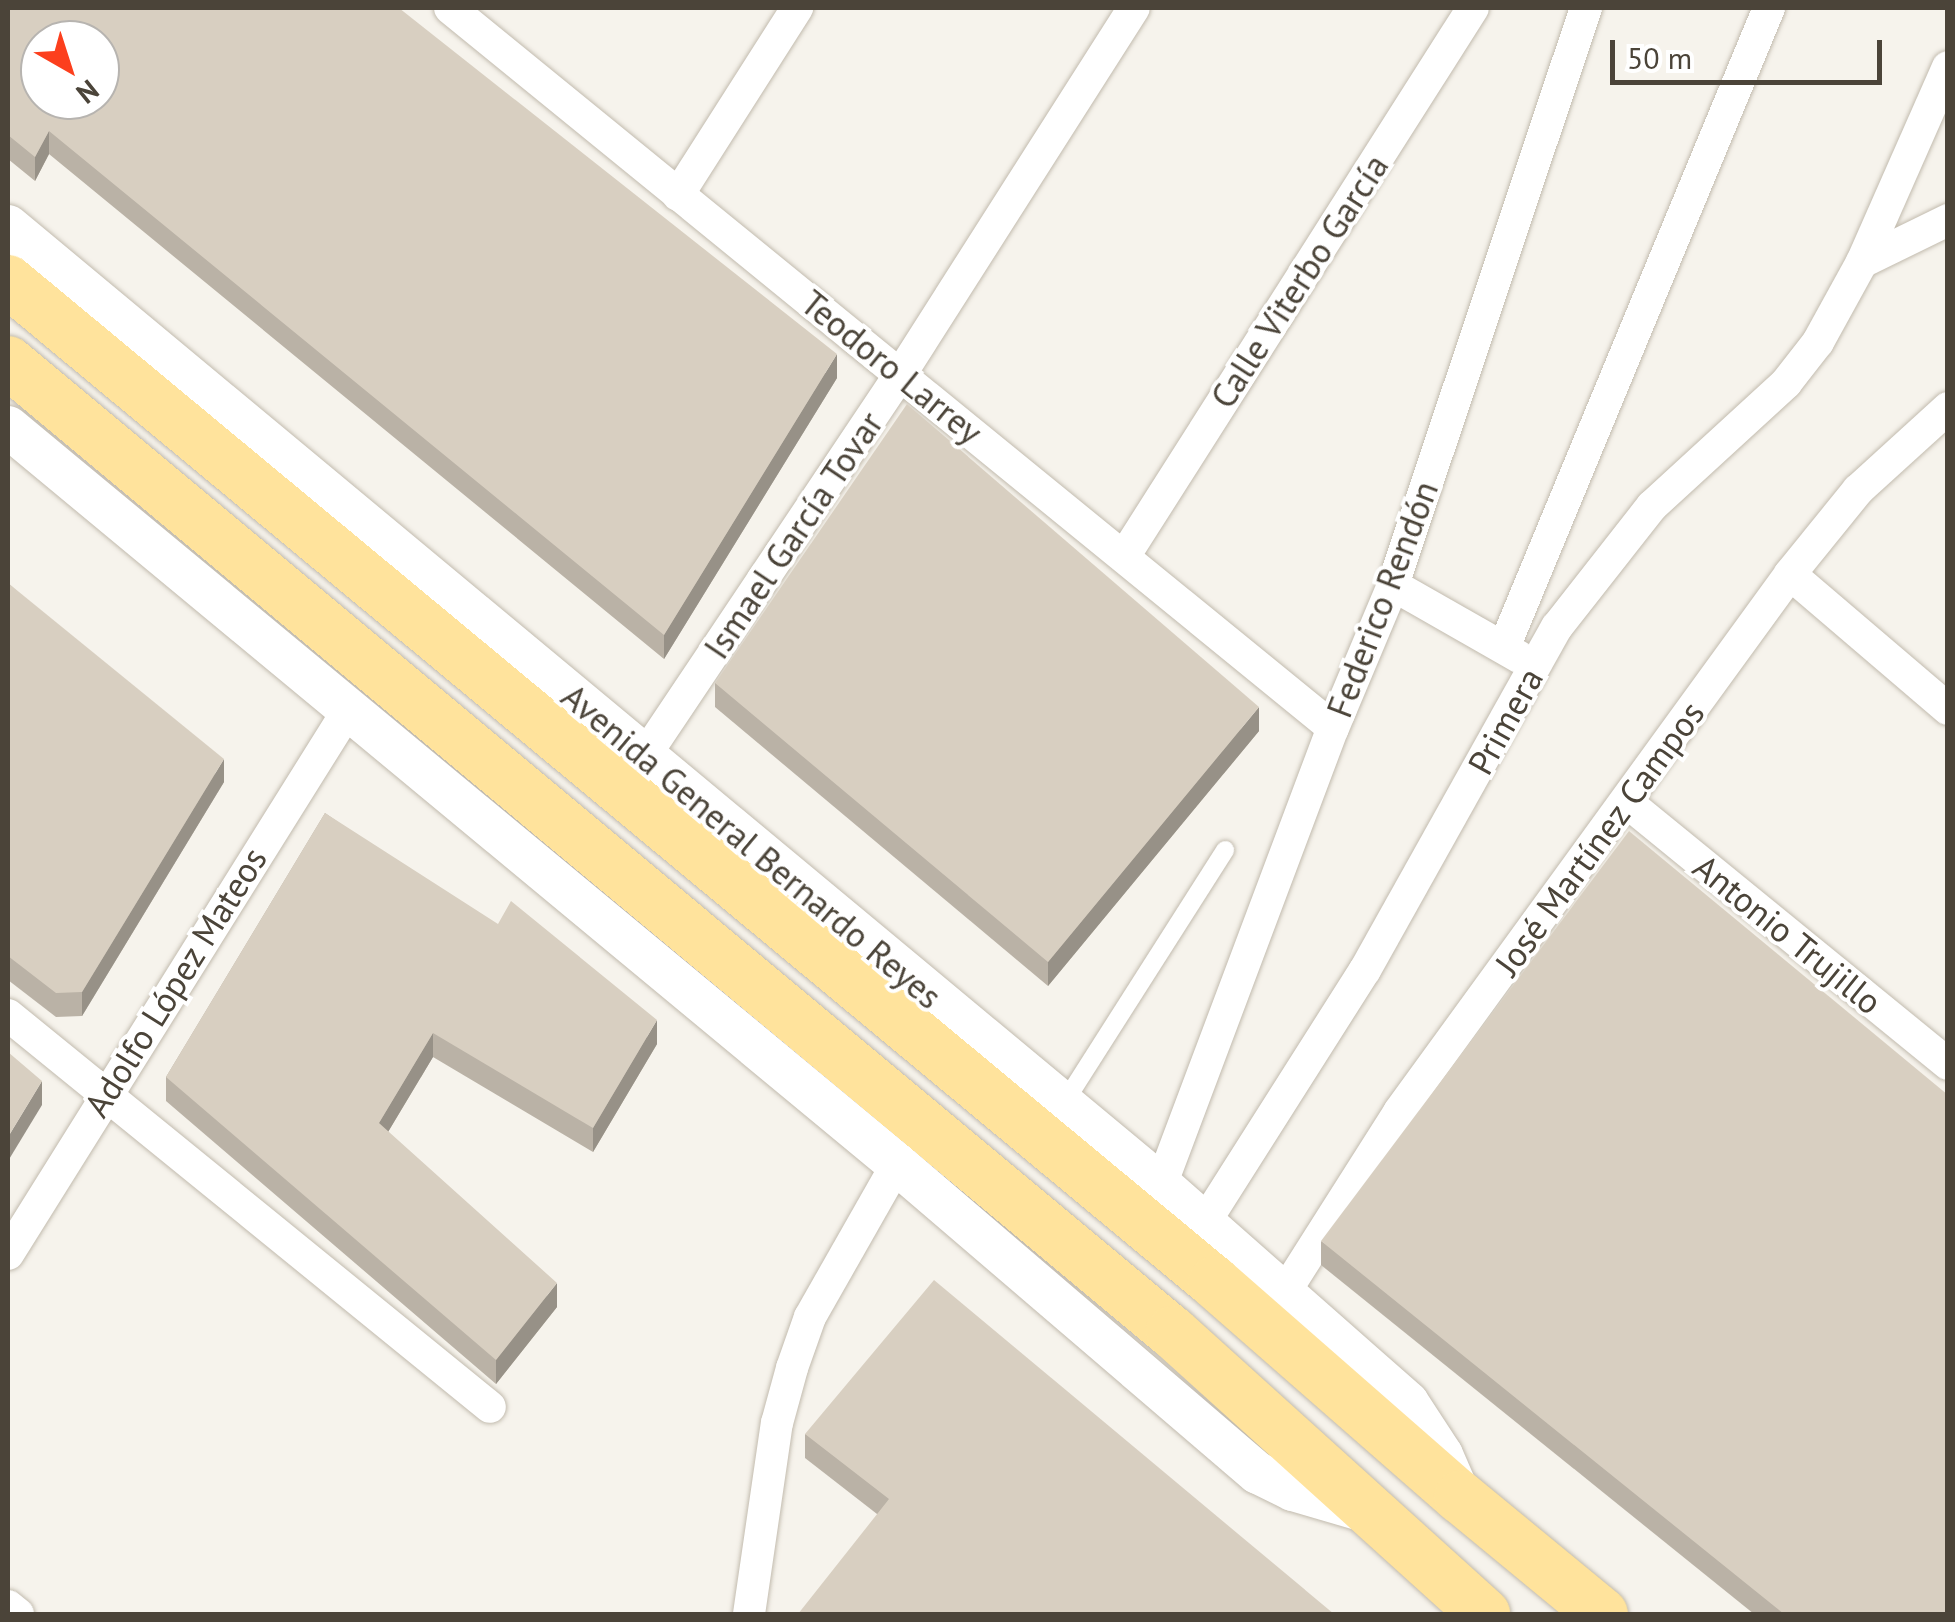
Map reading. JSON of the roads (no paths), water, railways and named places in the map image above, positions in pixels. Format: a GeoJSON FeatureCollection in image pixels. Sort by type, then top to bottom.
{"type":"FeatureCollection","features":[{"type":"Feature","properties":{"kind":"main road","name":"Avenida General Bernardo Reyes"},"geometry":{"type":"LineString","coordinates":[[8,280],[1214,1282],[1460,1497],[1602,1614]]}},
{"type":"Feature","properties":{"kind":"main road"},"geometry":{"type":"LineString","coordinates":[[8,362],[1172,1332],[1484,1614]]}},
{"type":"Feature","properties":{"kind":"street","name":"Teodoro Larrey"},"geometry":{"type":"LineString","coordinates":[[452,8],[1333,728]]}},
{"type":"Feature","properties":{"kind":"street"},"geometry":{"type":"LineString","coordinates":[[678,195],[797,8]]}},
{"type":"Feature","properties":{"kind":"street","name":"Ismael García Tovar"},"geometry":{"type":"LineString","coordinates":[[644,757],[900,375],[1134,8]]}},
{"type":"Feature","properties":{"kind":"street","name":"Calle Viterbo García"},"geometry":{"type":"LineString","coordinates":[[1124,555],[1473,8]]}},
{"type":"Feature","properties":{"kind":"street","name":"Federico Rendón"},"geometry":{"type":"LineString","coordinates":[[1160,1185],[1333,728],[1392,585],[1586,8]]}},
{"type":"Feature","properties":{"kind":"street","name":"Primera"},"geometry":{"type":"LineString","coordinates":[[1505,645],[1768,8]]}},
{"type":"Feature","properties":{"kind":"street","name":"Primera"},"geometry":{"type":"LineString","coordinates":[[1204,1225],[1365,970],[1566,614],[1652,506],[1786,383],[1818,342],[1862,262],[1948,68]]}},
{"type":"Feature","properties":{"kind":"street"},"geometry":{"type":"LineString","coordinates":[[1862,262],[1948,220]]}},
{"type":"Feature","properties":{"kind":"street","name":"Avenida General Bernardo Reyes"},"geometry":{"type":"LineString","coordinates":[[8,226],[1160,1185],[1408,1403],[1442,1455],[1460,1497]]}},
{"type":"Feature","properties":{"kind":"street","name":"José Martínez Campos"},"geometry":{"type":"LineString","coordinates":[[1284,1295],[1399,1112],[1628,803],[1790,574],[1858,490],[1948,408]]}},
{"type":"Feature","properties":{"kind":"street"},"geometry":{"type":"LineString","coordinates":[[8,428],[897,1164],[1258,1473],[1293,1490],[1368,1512]]}},
{"type":"Feature","properties":{"kind":"street"},"geometry":{"type":"LineString","coordinates":[[1790,574],[1948,709]]}},
{"type":"Feature","properties":{"kind":"street"},"geometry":{"type":"LineString","coordinates":[[1392,585],[1505,645],[1535,669]]}},
{"type":"Feature","properties":{"kind":"street","name":"Adolfo López Mateos"},"geometry":{"type":"LineString","coordinates":[[8,1254],[347,712]]}},
{"type":"Feature","properties":{"kind":"street","name":"Antonio Trujillo"},"geometry":{"type":"LineString","coordinates":[[1628,803],[1948,1064]]}},
{"type":"Feature","properties":{"kind":"street"},"geometry":{"type":"LineString","coordinates":[[8,1015],[490,1407]]}},
{"type":"Feature","properties":{"kind":"street"},"geometry":{"type":"LineString","coordinates":[[749,1614],[774,1442],[792,1368],[810,1317],[897,1164]]}},
{"type":"Feature","properties":{"kind":"street"},"geometry":{"type":"LineString","coordinates":[[8,1606],[18,1614]]}},
{"type":"Feature","properties":{"kind":"lane"},"geometry":{"type":"LineString","coordinates":[[1063,1105],[1224,850]]}}]}
